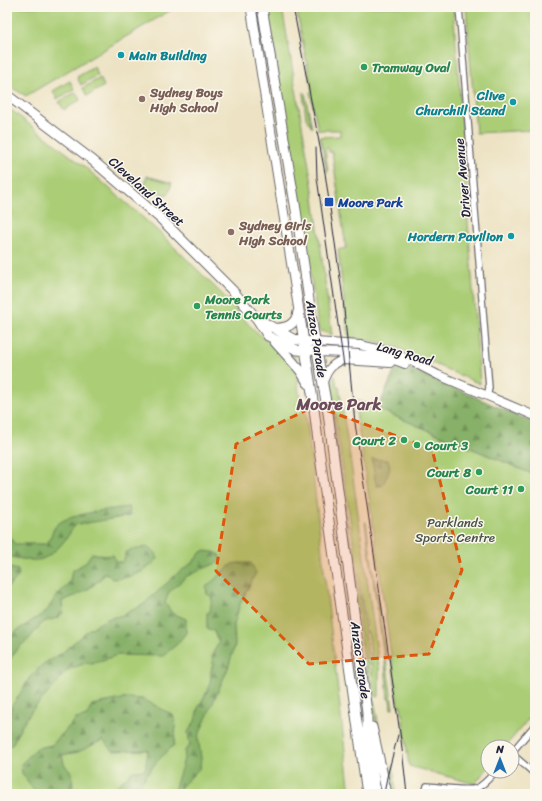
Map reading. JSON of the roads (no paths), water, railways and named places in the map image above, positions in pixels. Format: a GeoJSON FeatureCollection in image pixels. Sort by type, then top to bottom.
{"type":"FeatureCollection","features":[{"type":"Feature","properties":{"kind":"main road","name":"Anzac Parade"},"geometry":{"type":"LineString","coordinates":[[251,7],[306,351],[318,449],[367,794]]}},
{"type":"Feature","properties":{"kind":"main road","name":"Anzac Parade"},"geometry":{"type":"LineString","coordinates":[[262,7],[293,194],[315,342],[323,382],[367,712],[367,730],[375,792]]}},
{"type":"Feature","properties":{"kind":"main road","name":"Cleveland Street"},"geometry":{"type":"LineString","coordinates":[[7,95],[72,144],[134,195],[221,278],[257,319],[268,336],[297,350],[317,352]]}},
{"type":"Feature","properties":{"kind":"main road"},"geometry":{"type":"LineString","coordinates":[[274,328],[283,328],[291,325],[296,319],[298,307]]}},
{"type":"Feature","properties":{"kind":"main road","name":"Cleveland Street"},"geometry":{"type":"LineString","coordinates":[[257,319],[293,339],[315,342]]}},
{"type":"Feature","properties":{"kind":"main road"},"geometry":{"type":"LineString","coordinates":[[268,336],[304,376],[312,393]]}},
{"type":"Feature","properties":{"kind":"main road","name":"Anzac Parade"},"geometry":{"type":"LineString","coordinates":[[367,712],[374,732],[387,794]]}},
{"type":"Feature","properties":{"kind":"street","name":"Driver Avenue"},"geometry":{"type":"LineString","coordinates":[[459,7],[489,388],[488,396]]}},
{"type":"Feature","properties":{"kind":"street","name":"Lang Road"},"geometry":{"type":"LineString","coordinates":[[315,342],[360,345],[380,349],[405,358],[438,375]]}},
{"type":"Feature","properties":{"kind":"street","name":"Lang Road"},"geometry":{"type":"LineString","coordinates":[[317,352],[375,356],[397,360],[438,375],[535,416]]}},
{"type":"Feature","properties":{"kind":"street"},"geometry":{"type":"LineString","coordinates":[[323,382],[331,366],[343,360],[384,362],[411,366]]}},
{"type":"Feature","properties":{"kind":"street"},"geometry":{"type":"LineString","coordinates":[[520,743],[535,725]]}},
{"type":"Feature","properties":{"kind":"street"},"geometry":{"type":"LineString","coordinates":[[520,760],[535,774]]}},
{"type":"Feature","properties":{"kind":"street"},"geometry":{"type":"LineString","coordinates":[[425,794],[427,786],[468,789],[476,788],[484,784],[489,779]]}},
{"type":"Feature","properties":{"kind":"tram line"},"geometry":{"type":"LineString","coordinates":[[293,7],[325,173],[343,299],[355,423],[401,740],[407,794]]}},
{"type":"Feature","properties":{"kind":"tram line"},"geometry":{"type":"LineString","coordinates":[[316,148],[317,178],[344,366]]}},
{"type":"Feature","properties":{"kind":"tram line"},"geometry":{"type":"LineString","coordinates":[[384,794],[398,735]]}},
{"type":"Feature","properties":{"kind":"place","name":"Main Building"},"geometry":{"type":"Point","coordinates":[121,55]}},
{"type":"Feature","properties":{"kind":"place","name":"Tramway Oval"},"geometry":{"type":"Point","coordinates":[364,67]}},
{"type":"Feature","properties":{"kind":"place","name":"Sydney Boys High School"},"geometry":{"type":"Point","coordinates":[142,99]}},
{"type":"Feature","properties":{"kind":"place","name":"Clive Churchill Stand"},"geometry":{"type":"Point","coordinates":[513,102]}},
{"type":"Feature","properties":{"kind":"place","name":"Moore Park"},"geometry":{"type":"Point","coordinates":[329,202]}},
{"type":"Feature","properties":{"kind":"place","name":"Sydney Girls High School"},"geometry":{"type":"Point","coordinates":[231,232]}},
{"type":"Feature","properties":{"kind":"place","name":"Hordern Pavilion"},"geometry":{"type":"Point","coordinates":[511,236]}},
{"type":"Feature","properties":{"kind":"place","name":"Moore Park Tennis Courts"},"geometry":{"type":"Point","coordinates":[197,306]}},
{"type":"Feature","properties":{"kind":"place","name":"Court 2"},"geometry":{"type":"Point","coordinates":[404,440]}},
{"type":"Feature","properties":{"kind":"place","name":"Court 3"},"geometry":{"type":"Point","coordinates":[417,445]}},
{"type":"Feature","properties":{"kind":"place","name":"Court 8"},"geometry":{"type":"Point","coordinates":[479,472]}},
{"type":"Feature","properties":{"kind":"place","name":"Court 11"},"geometry":{"type":"Point","coordinates":[521,489]}},
{"type":"Feature","properties":{"kind":"district","name":"Moore Park"},"geometry":{"type":"Point","coordinates":[339,404]}},
{"type":"Feature","properties":{"kind":"park label","name":"Parklands Sports Centre"},"geometry":{"type":"Point","coordinates":[455,530]}}]}
